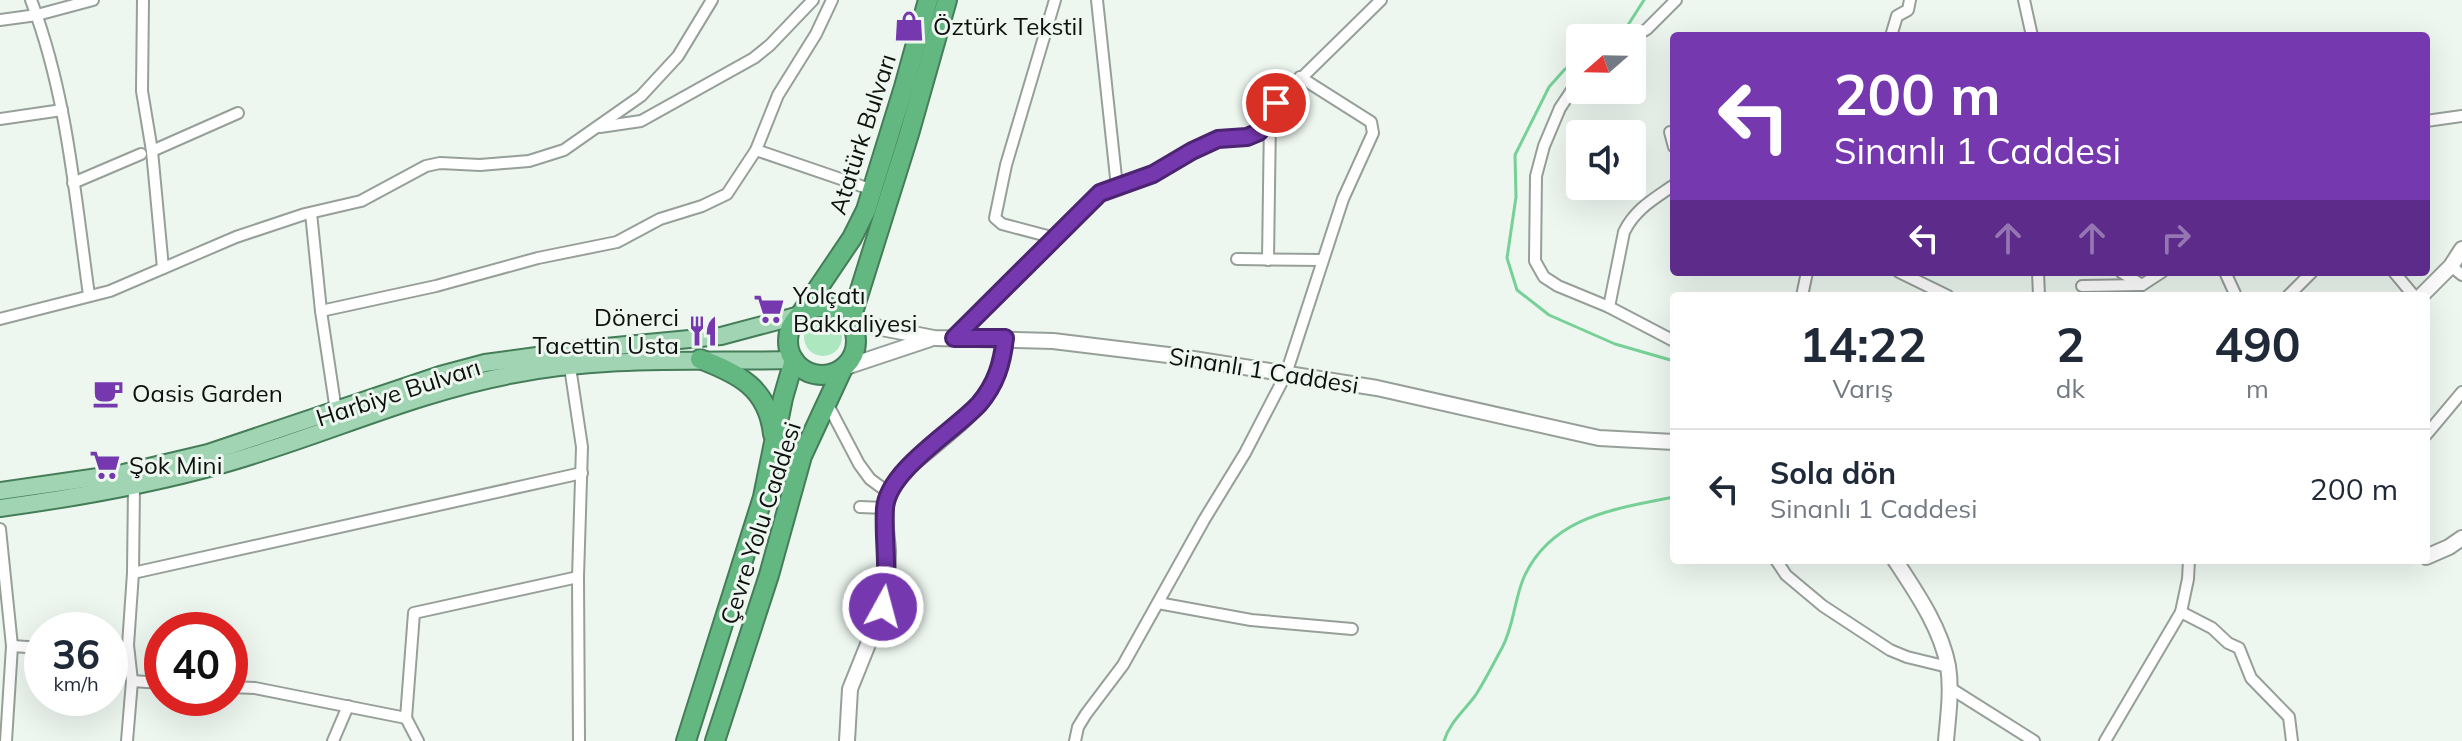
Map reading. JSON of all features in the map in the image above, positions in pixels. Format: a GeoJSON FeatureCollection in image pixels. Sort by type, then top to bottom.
{"type":"FeatureCollection","features":[{"type":"Feature","properties":{"kind":"highway","name":"Atatürk Bulvarı"},"geometry":{"type":"LineString","coordinates":[[800,315],[852,238],[873,190],[928,0]]}},
{"type":"Feature","properties":{"kind":"highway","name":"Atatürk Bulvarı"},"geometry":{"type":"LineString","coordinates":[[850,322],[947,0]]}},
{"type":"Feature","properties":{"kind":"highway"},"geometry":{"type":"LineString","coordinates":[[820,307],[832,308],[850,322],[856,341],[850,360],[843,368],[823,375],[802,368],[794,360],[789,332],[800,315],[820,307]]}},
{"type":"Feature","properties":{"kind":"highway"},"geometry":{"type":"LineString","coordinates":[[700,359],[729,370],[755,389],[770,414],[775,446]]}},
{"type":"Feature","properties":{"kind":"highway","name":"Çevre Yolu Caddesi"},"geometry":{"type":"LineString","coordinates":[[686,741],[758,512],[794,360]]}},
{"type":"Feature","properties":{"kind":"highway","name":"Çevre Yolu Caddesi"},"geometry":{"type":"LineString","coordinates":[[715,741],[769,575],[794,480],[843,368]]}},
{"type":"Feature","properties":{"kind":"main road"},"geometry":{"type":"LineString","coordinates":[[2426,292],[2456,270],[2462,249]]}},
{"type":"Feature","properties":{"kind":"main road","name":"Harbiye Bulvarı"},"geometry":{"type":"LineString","coordinates":[[0,508],[134,487],[221,465],[510,358],[721,336],[800,315]]}},
{"type":"Feature","properties":{"kind":"main road","name":"Sinanlı 1 Caddesi"},"geometry":{"type":"LineString","coordinates":[[850,322],[934,338],[1005,338],[1128,350],[1420,396],[1599,438],[1670,442]]}},
{"type":"Feature","properties":{"kind":"main road"},"geometry":{"type":"LineString","coordinates":[[843,368],[934,338]]}},
{"type":"Feature","properties":{"kind":"main road"},"geometry":{"type":"LineString","coordinates":[[847,741],[850,689],[883,607],[886,592],[885,508],[889,493],[904,472],[970,415],[990,391],[1000,369],[1005,338]]}},
{"type":"Feature","properties":{"kind":"main road","name":"Harbiye Bulvarı"},"geometry":{"type":"LineString","coordinates":[[0,491],[160,465],[228,448],[336,411],[454,380],[570,367],[700,359],[794,360]]}},
{"type":"Feature","properties":{"kind":"main road"},"geometry":{"type":"LineString","coordinates":[[2430,555],[2462,538]]}},
{"type":"Feature","properties":{"kind":"main road"},"geometry":{"type":"LineString","coordinates":[[1897,564],[1931,621],[1948,667],[1950,688],[1946,741]]}},
{"type":"Feature","properties":{"kind":"street"},"geometry":{"type":"LineString","coordinates":[[31,0],[54,69],[89,295]]}},
{"type":"Feature","properties":{"kind":"street"},"geometry":{"type":"LineString","coordinates":[[0,20],[37,15],[93,0]]}},
{"type":"Feature","properties":{"kind":"street"},"geometry":{"type":"LineString","coordinates":[[143,0],[142,91],[146,152],[163,268]]}},
{"type":"Feature","properties":{"kind":"street"},"geometry":{"type":"LineString","coordinates":[[0,317],[110,291],[236,237],[361,201],[426,166],[529,161],[564,150],[641,96],[678,56],[712,0]]}},
{"type":"Feature","properties":{"kind":"street"},"geometry":{"type":"LineString","coordinates":[[597,128],[641,121],[754,58],[813,0]]}},
{"type":"Feature","properties":{"kind":"street"},"geometry":{"type":"LineString","coordinates":[[321,311],[617,242],[660,219],[702,206],[727,194],[756,150],[778,95],[816,34],[832,0]]}},
{"type":"Feature","properties":{"kind":"street"},"geometry":{"type":"LineString","coordinates":[[1055,0],[995,210],[995,218],[1002,224],[1055,238]]}},
{"type":"Feature","properties":{"kind":"street"},"geometry":{"type":"LineString","coordinates":[[1097,0],[1117,187]]}},
{"type":"Feature","properties":{"kind":"street"},"geometry":{"type":"LineString","coordinates":[[954,338],[1088,201],[1100,193],[1153,174],[1218,139],[1247,137],[1259,132],[1276,103],[1300,77],[1381,0]]}},
{"type":"Feature","properties":{"kind":"street"},"geometry":{"type":"LineString","coordinates":[[1646,30],[1676,0]]}},
{"type":"Feature","properties":{"kind":"street"},"geometry":{"type":"LineString","coordinates":[[1892,32],[1897,16],[1908,10],[1910,0]]}},
{"type":"Feature","properties":{"kind":"street"},"geometry":{"type":"LineString","coordinates":[[2024,0],[2031,32]]}},
{"type":"Feature","properties":{"kind":"street"},"geometry":{"type":"LineString","coordinates":[[1075,741],[1078,727],[1123,665],[1240,462],[1286,374],[1322,260],[1373,128],[1371,122],[1300,77]]}},
{"type":"Feature","properties":{"kind":"street"},"geometry":{"type":"LineString","coordinates":[[1566,99],[1544,146],[1536,176],[1535,261],[1544,277],[1558,286],[1609,307],[1670,339]]}},
{"type":"Feature","properties":{"kind":"street"},"geometry":{"type":"LineString","coordinates":[[0,119],[62,110]]}},
{"type":"Feature","properties":{"kind":"street"},"geometry":{"type":"LineString","coordinates":[[73,183],[238,113]]}},
{"type":"Feature","properties":{"kind":"street"},"geometry":{"type":"LineString","coordinates":[[1268,260],[1270,114]]}},
{"type":"Feature","properties":{"kind":"street"},"geometry":{"type":"LineString","coordinates":[[2430,120],[2462,116]]}},
{"type":"Feature","properties":{"kind":"street"},"geometry":{"type":"LineString","coordinates":[[756,150],[873,190]]}},
{"type":"Feature","properties":{"kind":"street"},"geometry":{"type":"LineString","coordinates":[[1609,307],[1629,221],[1643,205],[1670,188]]}},
{"type":"Feature","properties":{"kind":"street"},"geometry":{"type":"LineString","coordinates":[[311,213],[336,411]]}},
{"type":"Feature","properties":{"kind":"street"},"geometry":{"type":"LineString","coordinates":[[1237,259],[1322,260]]}},
{"type":"Feature","properties":{"kind":"street"},"geometry":{"type":"LineString","coordinates":[[1907,276],[1940,292]]}},
{"type":"Feature","properties":{"kind":"street"},"geometry":{"type":"LineString","coordinates":[[2127,276],[2142,285]]}},
{"type":"Feature","properties":{"kind":"street"},"geometry":{"type":"LineString","coordinates":[[2082,286],[2142,285],[2156,276]]}},
{"type":"Feature","properties":{"kind":"street"},"geometry":{"type":"LineString","coordinates":[[2292,292],[2308,276]]}},
{"type":"Feature","properties":{"kind":"street"},"geometry":{"type":"LineString","coordinates":[[2397,276],[2411,292]]}},
{"type":"Feature","properties":{"kind":"street"},"geometry":{"type":"LineString","coordinates":[[570,367],[582,447],[578,577],[579,741]]}},
{"type":"Feature","properties":{"kind":"street"},"geometry":{"type":"LineString","coordinates":[[2430,430],[2462,392]]}},
{"type":"Feature","properties":{"kind":"street"},"geometry":{"type":"LineString","coordinates":[[827,403],[859,464],[870,479],[889,493]]}},
{"type":"Feature","properties":{"kind":"street"},"geometry":{"type":"LineString","coordinates":[[133,573],[582,473]]}},
{"type":"Feature","properties":{"kind":"street"},"geometry":{"type":"LineString","coordinates":[[127,741],[132,681],[128,653],[134,487]]}},
{"type":"Feature","properties":{"kind":"street"},"geometry":{"type":"LineString","coordinates":[[860,507],[885,508]]}},
{"type":"Feature","properties":{"kind":"street"},"geometry":{"type":"LineString","coordinates":[[0,529],[4,615],[12,646],[3,719],[6,741]]}},
{"type":"Feature","properties":{"kind":"street"},"geometry":{"type":"LineString","coordinates":[[1779,564],[1786,575],[1823,606],[1890,650],[1948,667]]}},
{"type":"Feature","properties":{"kind":"street"},"geometry":{"type":"LineString","coordinates":[[2105,741],[2181,612],[2189,564]]}},
{"type":"Feature","properties":{"kind":"street"},"geometry":{"type":"LineString","coordinates":[[418,741],[406,718],[414,613],[578,577]]}},
{"type":"Feature","properties":{"kind":"street"},"geometry":{"type":"LineString","coordinates":[[1158,603],[1251,620],[1352,629]]}},
{"type":"Feature","properties":{"kind":"street"},"geometry":{"type":"LineString","coordinates":[[2181,612],[2212,628],[2228,643],[2239,648],[2251,678],[2289,717],[2292,741]]}},
{"type":"Feature","properties":{"kind":"street"},"geometry":{"type":"LineString","coordinates":[[12,646],[24,647]]}},
{"type":"Feature","properties":{"kind":"street"},"geometry":{"type":"LineString","coordinates":[[132,681],[144,682]]}},
{"type":"Feature","properties":{"kind":"street"},"geometry":{"type":"LineString","coordinates":[[248,688],[406,718]]}},
{"type":"Feature","properties":{"kind":"street"},"geometry":{"type":"LineString","coordinates":[[1950,688],[2034,741]]}},
{"type":"Feature","properties":{"kind":"street"},"geometry":{"type":"LineString","coordinates":[[333,741],[348,706]]}},
{"type":"Feature","properties":{"kind":"green space"},"geometry":{"type":"Polygon","coordinates":[[[823,318],[836,324],[842,337],[836,350],[823,356],[810,350],[804,337],[810,324],[823,318]]]}},
{"type":"Feature","properties":{"kind":"waterway"},"geometry":{"type":"LineString","coordinates":[[1629,24],[1644,0]]}},
{"type":"Feature","properties":{"kind":"waterway"},"geometry":{"type":"LineString","coordinates":[[1566,68],[1549,87],[1515,155],[1516,197],[1507,258],[1517,290],[1549,315],[1615,344],[1670,360]]}},
{"type":"Feature","properties":{"kind":"waterway"},"geometry":{"type":"LineString","coordinates":[[1444,741],[1453,723],[1479,690],[1502,648],[1524,577],[1551,540],[1587,519],[1670,498]]}},
{"type":"Feature","properties":{"kind":"place","name":"Öztürk Tekstil"},"geometry":{"type":"Point","coordinates":[909,26]}},
{"type":"Feature","properties":{"kind":"place","name":"Yolçatı Bakkaliyesi"},"geometry":{"type":"Point","coordinates":[769,309]}},
{"type":"Feature","properties":{"kind":"place","name":"Dönerci Tacettin Usta"},"geometry":{"type":"Point","coordinates":[703,331]}},
{"type":"Feature","properties":{"kind":"place","name":"Oasis Garden"},"geometry":{"type":"Point","coordinates":[108,393]}},
{"type":"Feature","properties":{"kind":"place","name":"Şok Mini"},"geometry":{"type":"Point","coordinates":[105,465]}},
{"type":"Feature","properties":{"kind":"route"},"geometry":{"type":"LineString","coordinates":[[883,607],[888,573],[885,508],[889,493],[915,461],[970,415],[990,391],[1000,369],[1005,338],[954,338],[1088,201],[1100,193],[1153,174],[1218,139],[1247,137],[1259,132],[1276,103]]}}]}
